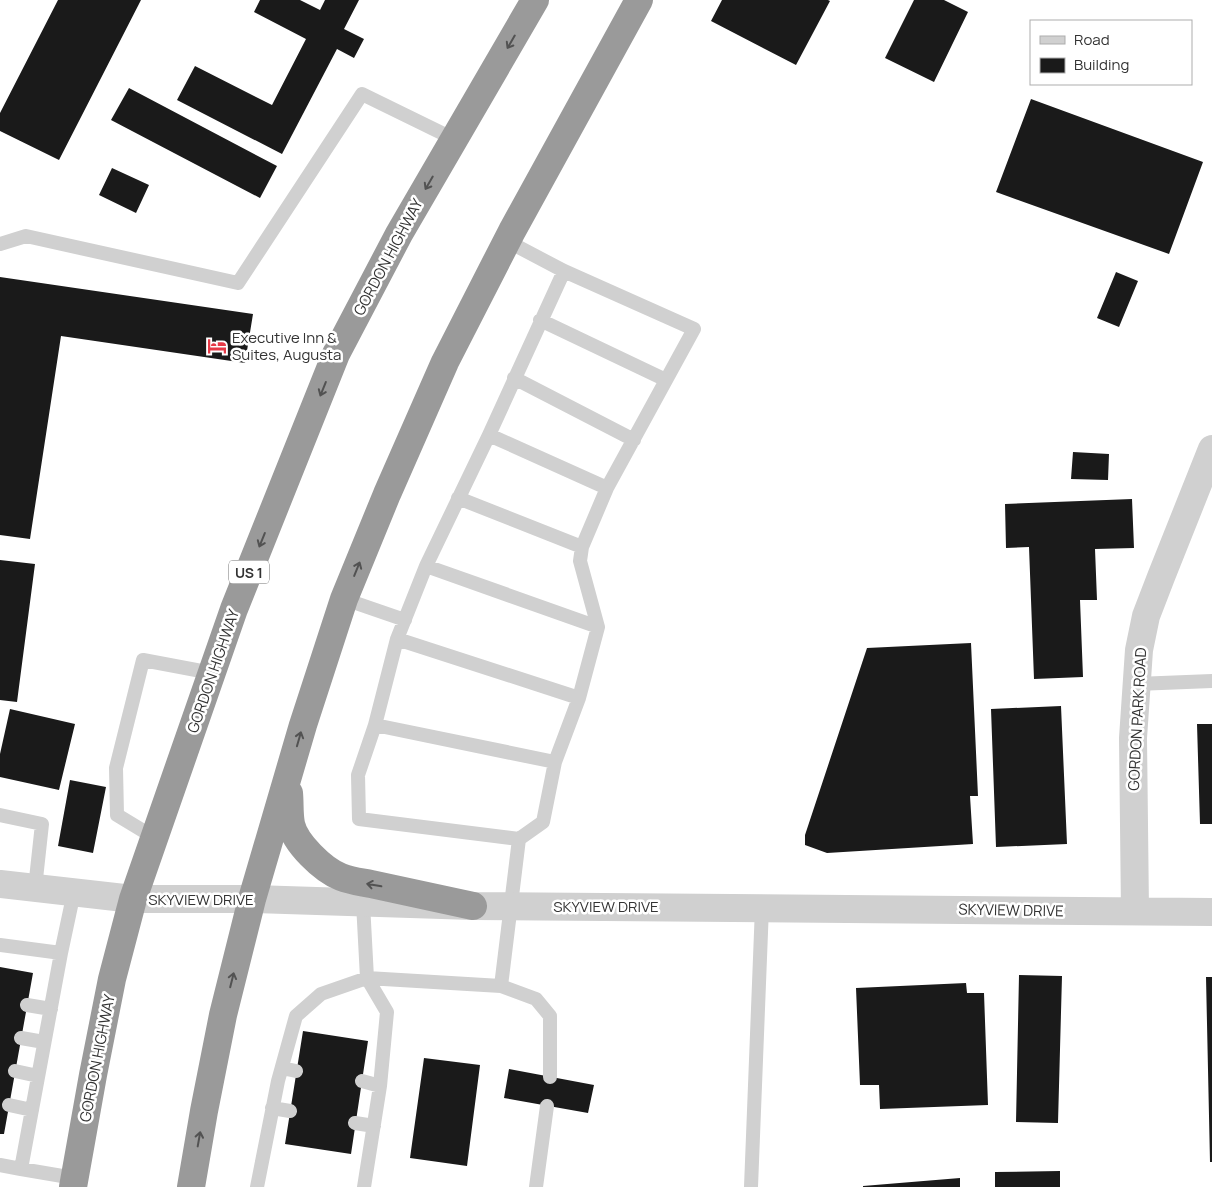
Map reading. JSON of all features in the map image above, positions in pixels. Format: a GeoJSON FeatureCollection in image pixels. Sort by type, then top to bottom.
{"type":"FeatureCollection","features":[{"type":"Feature","properties":{"kind":"highway","name":"GORDON HIGHWAY"},"geometry":{"type":"LineString","coordinates":[[74,1182],[112,979],[133,899],[234,609],[336,354],[399,234],[535,0]]}},
{"type":"Feature","properties":{"kind":"highway"},"geometry":{"type":"LineString","coordinates":[[196,1186],[223,1015],[252,899],[303,725],[344,600],[387,494],[445,362],[507,241],[639,0]]}},
{"type":"Feature","properties":{"kind":"highway"},"geometry":{"type":"LineString","coordinates":[[288,776],[291,824],[297,839],[313,857],[339,876],[355,882],[473,906]]}},
{"type":"Feature","properties":{"kind":"street","name":"GORDON PARK ROAD"},"geometry":{"type":"LineString","coordinates":[[1135,911],[1134,738],[1138,650],[1146,616],[1212,449]]}},
{"type":"Feature","properties":{"kind":"street","name":"SKYVIEW DRIVE"},"geometry":{"type":"LineString","coordinates":[[0,884],[133,899],[252,899],[473,906],[1212,912]]}},
{"type":"Feature","properties":{"kind":"lane"},"geometry":{"type":"LineString","coordinates":[[0,244],[26,236],[238,283],[362,94],[454,139]]}},
{"type":"Feature","properties":{"kind":"lane"},"geometry":{"type":"LineString","coordinates":[[507,241],[564,271],[694,329],[607,488],[582,546],[580,561],[598,627],[579,698],[555,762],[543,822],[519,838],[360,819],[358,775],[375,725],[397,639],[426,566],[489,435],[564,271]]}},
{"type":"Feature","properties":{"kind":"lane"},"geometry":{"type":"LineString","coordinates":[[540,320],[666,380]]}},
{"type":"Feature","properties":{"kind":"lane"},"geometry":{"type":"LineString","coordinates":[[514,378],[634,440]]}},
{"type":"Feature","properties":{"kind":"lane"},"geometry":{"type":"LineString","coordinates":[[489,435],[607,488]]}},
{"type":"Feature","properties":{"kind":"lane"},"geometry":{"type":"LineString","coordinates":[[458,498],[582,546]]}},
{"type":"Feature","properties":{"kind":"lane"},"geometry":{"type":"LineString","coordinates":[[426,566],[598,627]]}},
{"type":"Feature","properties":{"kind":"lane"},"geometry":{"type":"LineString","coordinates":[[344,600],[405,620]]}},
{"type":"Feature","properties":{"kind":"lane"},"geometry":{"type":"LineString","coordinates":[[397,639],[579,698]]}},
{"type":"Feature","properties":{"kind":"lane"},"geometry":{"type":"LineString","coordinates":[[155,838],[117,815],[116,768],[143,660],[212,673]]}},
{"type":"Feature","properties":{"kind":"lane"},"geometry":{"type":"LineString","coordinates":[[1136,684],[1212,681]]}},
{"type":"Feature","properties":{"kind":"lane"},"geometry":{"type":"LineString","coordinates":[[375,725],[555,762]]}},
{"type":"Feature","properties":{"kind":"lane"},"geometry":{"type":"LineString","coordinates":[[0,815],[42,824],[35,888]]}},
{"type":"Feature","properties":{"kind":"lane"},"geometry":{"type":"LineString","coordinates":[[501,986],[519,838]]}},
{"type":"Feature","properties":{"kind":"lane"},"geometry":{"type":"LineString","coordinates":[[21,1169],[74,892]]}},
{"type":"Feature","properties":{"kind":"lane"},"geometry":{"type":"LineString","coordinates":[[363,903],[367,978],[387,1012],[380,1086],[364,1187]]}},
{"type":"Feature","properties":{"kind":"lane"},"geometry":{"type":"LineString","coordinates":[[751,1187],[762,908]]}},
{"type":"Feature","properties":{"kind":"lane"},"geometry":{"type":"LineString","coordinates":[[0,945],[61,953]]}},
{"type":"Feature","properties":{"kind":"lane"},"geometry":{"type":"LineString","coordinates":[[257,1187],[272,1108],[296,1016],[321,994],[367,978],[501,986],[536,999],[550,1016],[550,1076]]}},
{"type":"Feature","properties":{"kind":"lane"},"geometry":{"type":"LineString","coordinates":[[28,1005],[51,1009]]}},
{"type":"Feature","properties":{"kind":"lane"},"geometry":{"type":"LineString","coordinates":[[21,1038],[44,1042]]}},
{"type":"Feature","properties":{"kind":"lane"},"geometry":{"type":"LineString","coordinates":[[282,1068],[296,1071]]}},
{"type":"Feature","properties":{"kind":"lane"},"geometry":{"type":"LineString","coordinates":[[16,1071],[38,1076]]}},
{"type":"Feature","properties":{"kind":"lane"},"geometry":{"type":"LineString","coordinates":[[362,1082],[380,1086]]}},
{"type":"Feature","properties":{"kind":"lane"},"geometry":{"type":"LineString","coordinates":[[9,1105],[32,1110]]}},
{"type":"Feature","properties":{"kind":"lane"},"geometry":{"type":"LineString","coordinates":[[536,1187],[547,1106]]}},
{"type":"Feature","properties":{"kind":"lane"},"geometry":{"type":"LineString","coordinates":[[272,1108],[290,1111]]}},
{"type":"Feature","properties":{"kind":"lane"},"geometry":{"type":"LineString","coordinates":[[355,1123],[374,1126]]}},
{"type":"Feature","properties":{"kind":"lane"},"geometry":{"type":"LineString","coordinates":[[0,1165],[74,1182]]}},
{"type":"Feature","properties":{"kind":"building"},"geometry":{"type":"Polygon","coordinates":[[[58,0],[141,0],[59,160],[0,131],[0,113],[58,0]]]}},
{"type":"Feature","properties":{"kind":"building"},"geometry":{"type":"Polygon","coordinates":[[[260,0],[300,0],[320,10],[325,0],[359,0],[344,29],[364,39],[354,58],[337,49],[282,154],[177,100],[195,66],[272,105],[306,39],[254,12],[260,0]]]}},
{"type":"Feature","properties":{"kind":"building"},"geometry":{"type":"Polygon","coordinates":[[[722,0],[830,1],[796,65],[711,21],[722,0]]]}},
{"type":"Feature","properties":{"kind":"building"},"geometry":{"type":"Polygon","coordinates":[[[914,0],[944,0],[968,12],[934,82],[885,58],[914,0]]]}},
{"type":"Feature","properties":{"kind":"building"},"geometry":{"type":"Polygon","coordinates":[[[129,88],[277,166],[260,198],[111,120],[129,88]]]}},
{"type":"Feature","properties":{"kind":"building"},"geometry":{"type":"Polygon","coordinates":[[[1031,99],[1203,162],[1169,254],[996,192],[1031,99]]]}},
{"type":"Feature","properties":{"kind":"building"},"geometry":{"type":"Polygon","coordinates":[[[112,168],[149,185],[136,213],[99,195],[112,168]]]}},
{"type":"Feature","properties":{"kind":"building"},"geometry":{"type":"Polygon","coordinates":[[[1116,272],[1138,281],[1119,327],[1097,318],[1116,272]]]}},
{"type":"Feature","properties":{"kind":"building"},"geometry":{"type":"Polygon","coordinates":[[[0,277],[253,314],[245,363],[61,336],[30,539],[0,535],[0,277]]]}},
{"type":"Feature","properties":{"kind":"building"},"geometry":{"type":"Polygon","coordinates":[[[1073,452],[1109,454],[1108,480],[1071,479],[1073,452]]]}},
{"type":"Feature","properties":{"kind":"building"},"geometry":{"type":"Polygon","coordinates":[[[1132,499],[1134,548],[1095,549],[1097,600],[1080,600],[1083,677],[1034,679],[1029,547],[1006,548],[1005,504],[1132,499]]]}},
{"type":"Feature","properties":{"kind":"building"},"geometry":{"type":"Polygon","coordinates":[[[0,560],[35,564],[17,702],[0,700],[0,560]]]}},
{"type":"Feature","properties":{"kind":"building"},"geometry":{"type":"Polygon","coordinates":[[[971,643],[978,796],[970,796],[973,844],[827,853],[805,845],[805,835],[867,648],[971,643]]]}},
{"type":"Feature","properties":{"kind":"building"},"geometry":{"type":"Polygon","coordinates":[[[1061,706],[1067,844],[996,847],[991,709],[1061,706]]]}},
{"type":"Feature","properties":{"kind":"building"},"geometry":{"type":"Polygon","coordinates":[[[10,709],[75,724],[59,790],[0,777],[0,754],[10,709]]]}},
{"type":"Feature","properties":{"kind":"building"},"geometry":{"type":"Polygon","coordinates":[[[1197,724],[1212,724],[1212,824],[1200,824],[1197,724]]]}},
{"type":"Feature","properties":{"kind":"building"},"geometry":{"type":"Polygon","coordinates":[[[70,780],[106,787],[93,853],[58,846],[70,780]]]}},
{"type":"Feature","properties":{"kind":"building"},"geometry":{"type":"Polygon","coordinates":[[[0,967],[33,973],[4,1134],[0,1134],[0,967]]]}},
{"type":"Feature","properties":{"kind":"building"},"geometry":{"type":"Polygon","coordinates":[[[1019,975],[1062,976],[1058,1123],[1016,1122],[1019,975]]]}},
{"type":"Feature","properties":{"kind":"building"},"geometry":{"type":"Polygon","coordinates":[[[1206,977],[1212,977],[1212,1162],[1210,1162],[1206,977]]]}},
{"type":"Feature","properties":{"kind":"building"},"geometry":{"type":"Polygon","coordinates":[[[966,983],[967,993],[984,993],[988,1105],[880,1109],[879,1085],[860,1085],[856,988],[966,983]]]}},
{"type":"Feature","properties":{"kind":"building"},"geometry":{"type":"Polygon","coordinates":[[[303,1031],[368,1041],[351,1154],[285,1144],[303,1031]]]}},
{"type":"Feature","properties":{"kind":"building"},"geometry":{"type":"Polygon","coordinates":[[[424,1058],[480,1065],[467,1166],[410,1158],[424,1058]]]}},
{"type":"Feature","properties":{"kind":"building"},"geometry":{"type":"Polygon","coordinates":[[[509,1069],[594,1085],[588,1113],[504,1098],[509,1069]]]}},
{"type":"Feature","properties":{"kind":"building"},"geometry":{"type":"Polygon","coordinates":[[[1060,1171],[1060,1187],[995,1187],[995,1172],[1060,1171]]]}},
{"type":"Feature","properties":{"kind":"building"},"geometry":{"type":"Polygon","coordinates":[[[960,1178],[960,1187],[863,1187],[863,1186],[960,1178]]]}},
{"type":"Feature","properties":{"kind":"place","name":"Executive Inn & Suites, Augusta"},"geometry":{"type":"Point","coordinates":[217,346]}}]}
